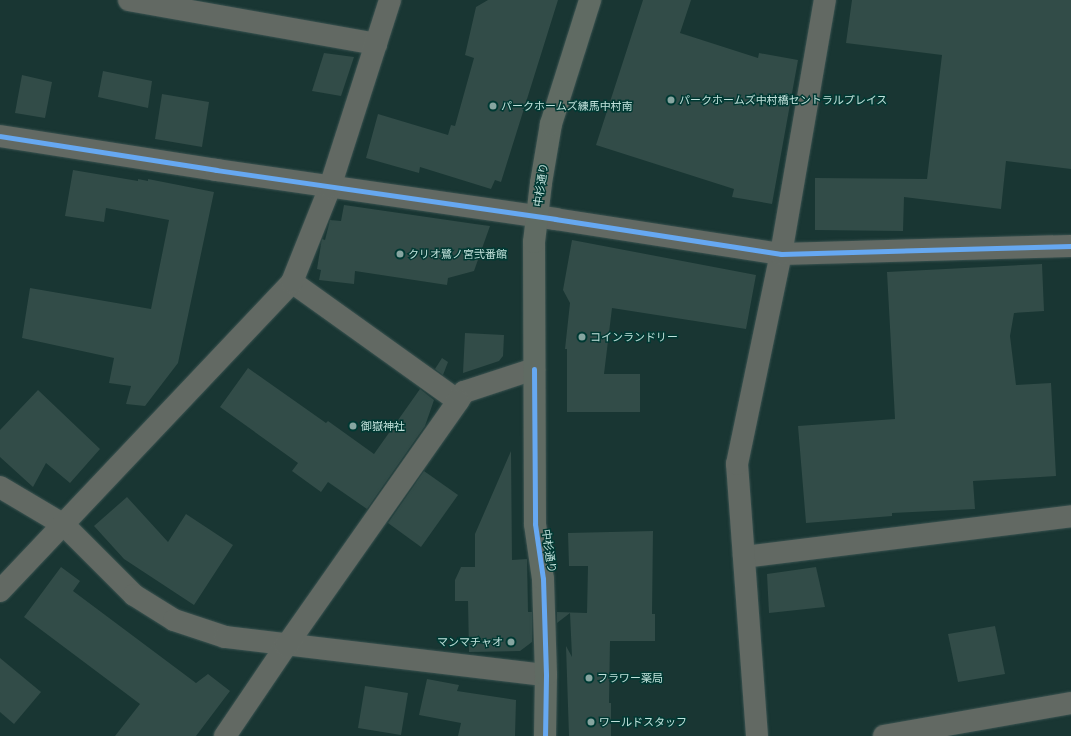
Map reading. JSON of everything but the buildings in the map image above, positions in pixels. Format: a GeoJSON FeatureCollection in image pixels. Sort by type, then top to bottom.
{"type":"FeatureCollection","features":[{"type":"Feature","properties":{"kind":"main road","name":"中杉通り"},"geometry":{"type":"LineString","coordinates":[[545,736],[546,675],[543,579],[535,524],[534,242],[551,124],[590,0]]}},
{"type":"Feature","properties":{"kind":"street"},"geometry":{"type":"LineString","coordinates":[[129,0],[376,44]]}},
{"type":"Feature","properties":{"kind":"street"},"geometry":{"type":"LineString","coordinates":[[0,591],[292,282],[330,186],[390,0]]}},
{"type":"Feature","properties":{"kind":"street"},"geometry":{"type":"LineString","coordinates":[[757,736],[737,464],[781,254],[825,0]]}},
{"type":"Feature","properties":{"kind":"street"},"geometry":{"type":"LineString","coordinates":[[0,136],[781,254],[1071,246]]}},
{"type":"Feature","properties":{"kind":"street"},"geometry":{"type":"LineString","coordinates":[[292,282],[458,401]]}},
{"type":"Feature","properties":{"kind":"street"},"geometry":{"type":"LineString","coordinates":[[225,736],[286,646],[464,392],[534,368]]}},
{"type":"Feature","properties":{"kind":"street"},"geometry":{"type":"LineString","coordinates":[[0,487],[64,525],[134,595],[174,620],[225,637],[286,646],[546,675]]}},
{"type":"Feature","properties":{"kind":"street"},"geometry":{"type":"LineString","coordinates":[[744,557],[1071,516]]}},
{"type":"Feature","properties":{"kind":"street"},"geometry":{"type":"LineString","coordinates":[[884,736],[1071,703]]}},
{"type":"Feature","properties":{"kind":"cycle path"},"geometry":{"type":"LineString","coordinates":[[0,136],[216,170],[555,219],[781,254],[1071,246]]}},
{"type":"Feature","properties":{"kind":"cycle path"},"geometry":{"type":"LineString","coordinates":[[534,369],[535,524],[543,579],[546,675],[545,736]]}},
{"type":"Feature","properties":{"kind":"place","name":"パークホームズ中村橋セントラルプレイス"},"geometry":{"type":"Point","coordinates":[671,100]}},
{"type":"Feature","properties":{"kind":"place","name":"パークホームズ練馬中村南"},"geometry":{"type":"Point","coordinates":[493,106]}},
{"type":"Feature","properties":{"kind":"place","name":"クリオ鷺ノ宮弐番館"},"geometry":{"type":"Point","coordinates":[400,254]}},
{"type":"Feature","properties":{"kind":"place","name":"コインランドリー"},"geometry":{"type":"Point","coordinates":[582,337]}},
{"type":"Feature","properties":{"kind":"place","name":"御嶽神社"},"geometry":{"type":"Point","coordinates":[353,426]}},
{"type":"Feature","properties":{"kind":"place","name":"マンマチャオ"},"geometry":{"type":"Point","coordinates":[511,642]}},
{"type":"Feature","properties":{"kind":"place","name":"フラワー薬局"},"geometry":{"type":"Point","coordinates":[589,678]}},
{"type":"Feature","properties":{"kind":"place","name":"ワールドスタッフ"},"geometry":{"type":"Point","coordinates":[591,722]}}]}
